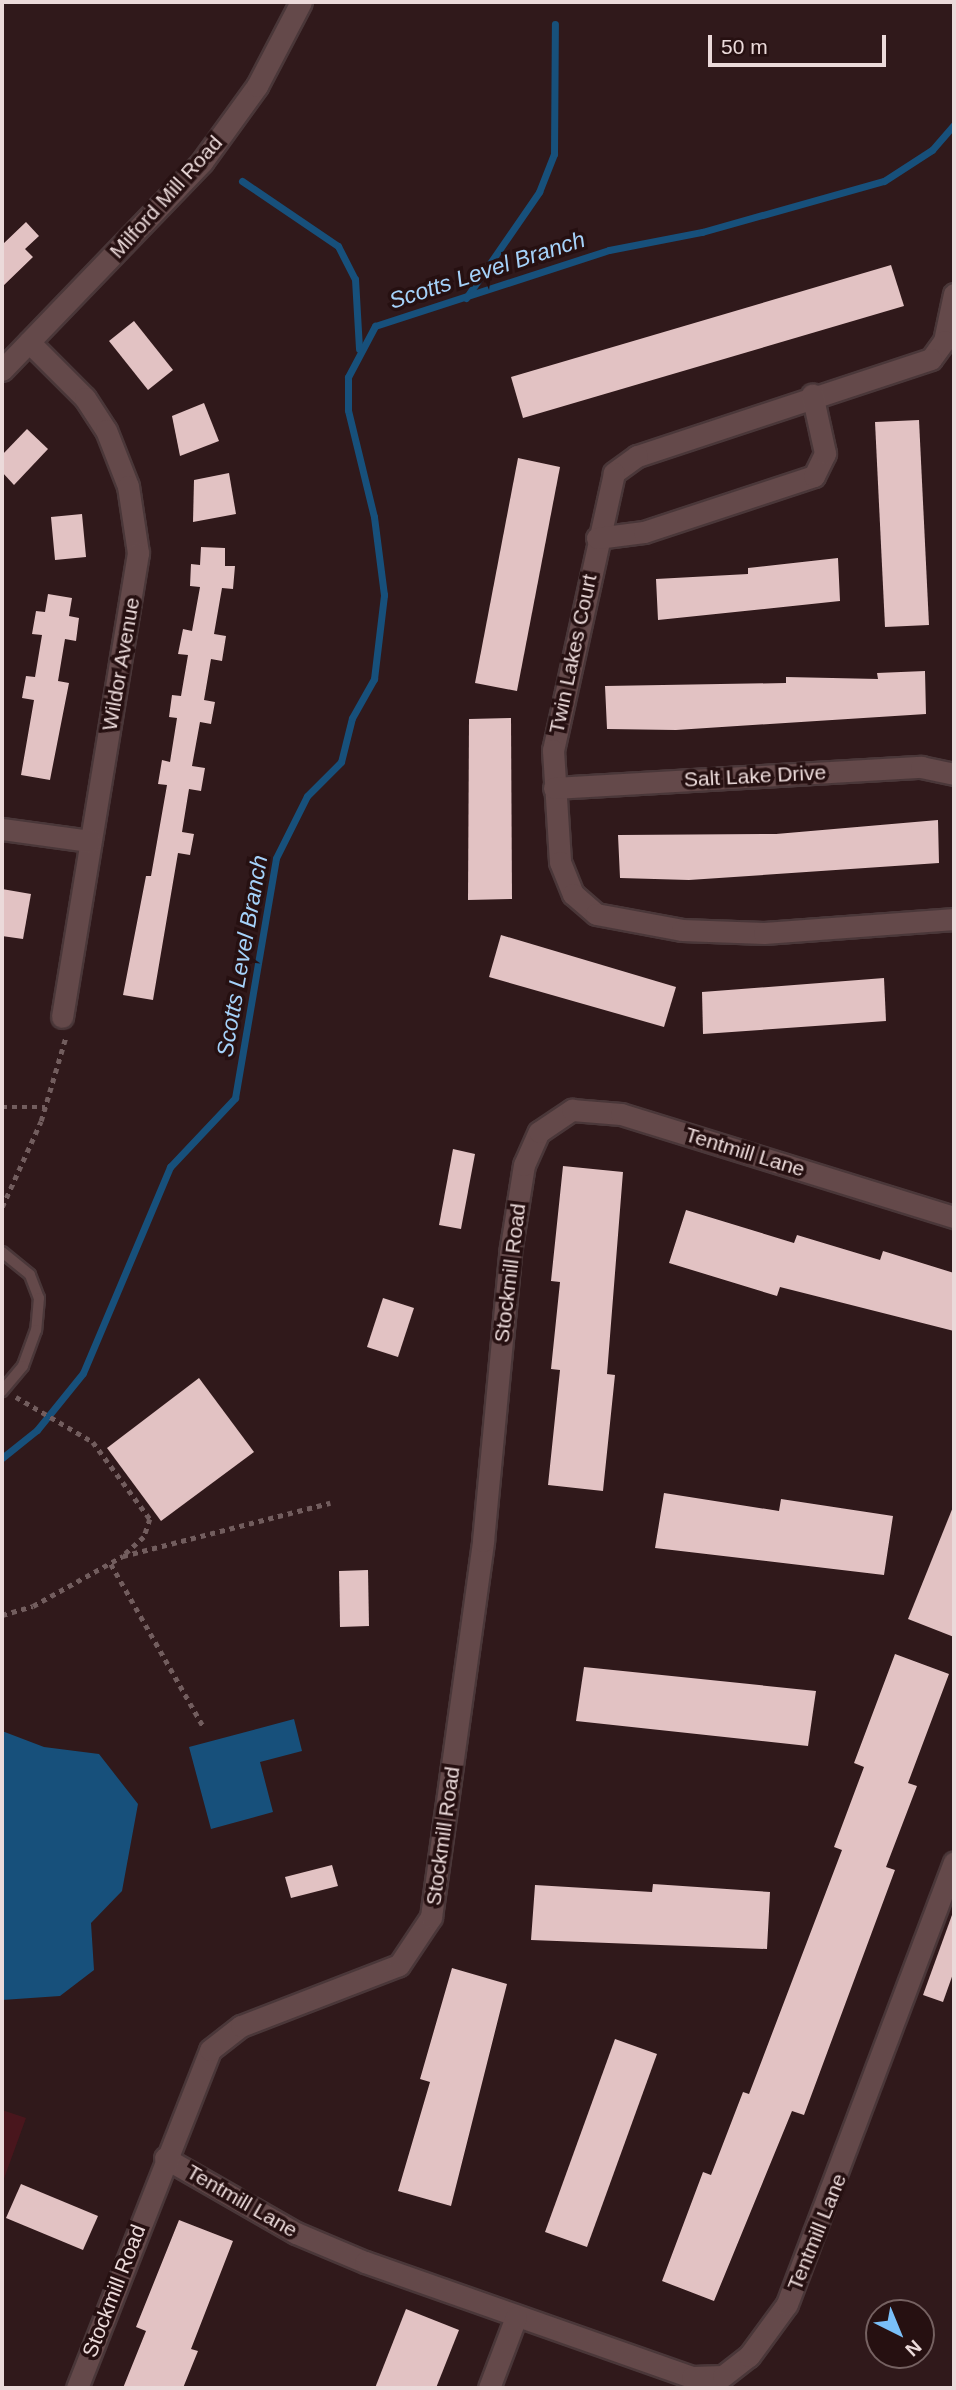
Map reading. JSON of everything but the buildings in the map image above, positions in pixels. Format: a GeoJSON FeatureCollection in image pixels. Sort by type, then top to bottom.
{"type":"FeatureCollection","features":[{"type":"Feature","properties":{"kind":"street","name":"Milford Mill Road"},"geometry":{"type":"LineString","coordinates":[[2,370],[232,123],[301,2]]}},
{"type":"Feature","properties":{"kind":"street","name":"Twin Lakes Court"},"geometry":{"type":"LineString","coordinates":[[954,294],[944,341],[931,359],[812,394],[623,464],[609,486],[560,706],[554,788],[559,862],[573,894],[596,914],[681,930],[764,933],[954,919]]}},
{"type":"Feature","properties":{"kind":"street","name":"Wildor Avenue"},"geometry":{"type":"LineString","coordinates":[[29,342],[85,398],[106,430],[135,519],[134,589],[62,1017]]}},
{"type":"Feature","properties":{"kind":"street"},"geometry":{"type":"LineString","coordinates":[[597,538],[644,532],[814,476],[825,453],[812,394]]}},
{"type":"Feature","properties":{"kind":"street","name":"Salt Lake Drive"},"geometry":{"type":"LineString","coordinates":[[554,788],[921,767],[954,774]]}},
{"type":"Feature","properties":{"kind":"street"},"geometry":{"type":"LineString","coordinates":[[2,829],[90,841]]}},
{"type":"Feature","properties":{"kind":"street","name":"Tentmill Lane"},"geometry":{"type":"LineString","coordinates":[[540,1132],[572,1110],[621,1114],[954,1217]]}},
{"type":"Feature","properties":{"kind":"street","name":"Stockmill Road"},"geometry":{"type":"LineString","coordinates":[[77,2388],[165,2158],[216,2042],[399,1965],[431,1917],[483,1541],[510,1253],[524,1165],[540,1132]]}},
{"type":"Feature","properties":{"kind":"street","name":"Tentmill Lane"},"geometry":{"type":"LineString","coordinates":[[165,2158],[296,2233],[516,2317],[692,2377],[723,2376],[749,2356],[788,2304],[809,2256],[954,1863]]}},
{"type":"Feature","properties":{"kind":"street"},"geometry":{"type":"LineString","coordinates":[[489,2388],[516,2317]]}},
{"type":"Feature","properties":{"kind":"lane"},"geometry":{"type":"LineString","coordinates":[[2,1252],[30,1275],[39,1297],[36,1330],[23,1366],[2,1391]]}},
{"type":"Feature","properties":{"kind":"path"},"geometry":{"type":"LineString","coordinates":[[2,1208],[45,1107],[67,1042],[62,1017]]}},
{"type":"Feature","properties":{"kind":"path"},"geometry":{"type":"LineString","coordinates":[[2,1107],[45,1107]]}},
{"type":"Feature","properties":{"kind":"path"},"geometry":{"type":"LineString","coordinates":[[2,1391],[40,1408],[77,1430],[150,1519],[144,1536],[123,1556],[2,1615]]}},
{"type":"Feature","properties":{"kind":"path"},"geometry":{"type":"LineString","coordinates":[[123,1556],[330,1503]]}},
{"type":"Feature","properties":{"kind":"path"},"geometry":{"type":"LineString","coordinates":[[111,1563],[202,1726]]}},
{"type":"Feature","properties":{"kind":"shaded area"},"geometry":{"type":"Polygon","coordinates":[[[2,2110],[26,2118],[2,2184],[2,2110]]]}},
{"type":"Feature","properties":{"kind":"water"},"geometry":{"type":"Polygon","coordinates":[[[294,1719],[302,1751],[260,1762],[273,1812],[211,1829],[189,1747],[294,1719]]]}},
{"type":"Feature","properties":{"kind":"water"},"geometry":{"type":"Polygon","coordinates":[[[2,1731],[44,1747],[99,1754],[138,1804],[122,1891],[91,1923],[94,1970],[60,1996],[2,2000],[2,1731]]]}},
{"type":"Feature","properties":{"kind":"waterway"},"geometry":{"type":"LineString","coordinates":[[466,298],[539,192],[554,154],[555,24]]}},
{"type":"Feature","properties":{"kind":"waterway","name":"Scotts Level Branch"},"geometry":{"type":"LineString","coordinates":[[2,1458],[37,1430],[83,1373],[170,1167],[235,1098],[276,858],[307,796],[341,762],[352,718],[374,679],[384,595],[374,517],[348,410],[348,377],[375,326],[609,250],[702,232],[884,181],[932,150],[954,125]]}},
{"type":"Feature","properties":{"kind":"waterway"},"geometry":{"type":"LineString","coordinates":[[242,181],[338,246],[355,279],[359,349]]}}]}
